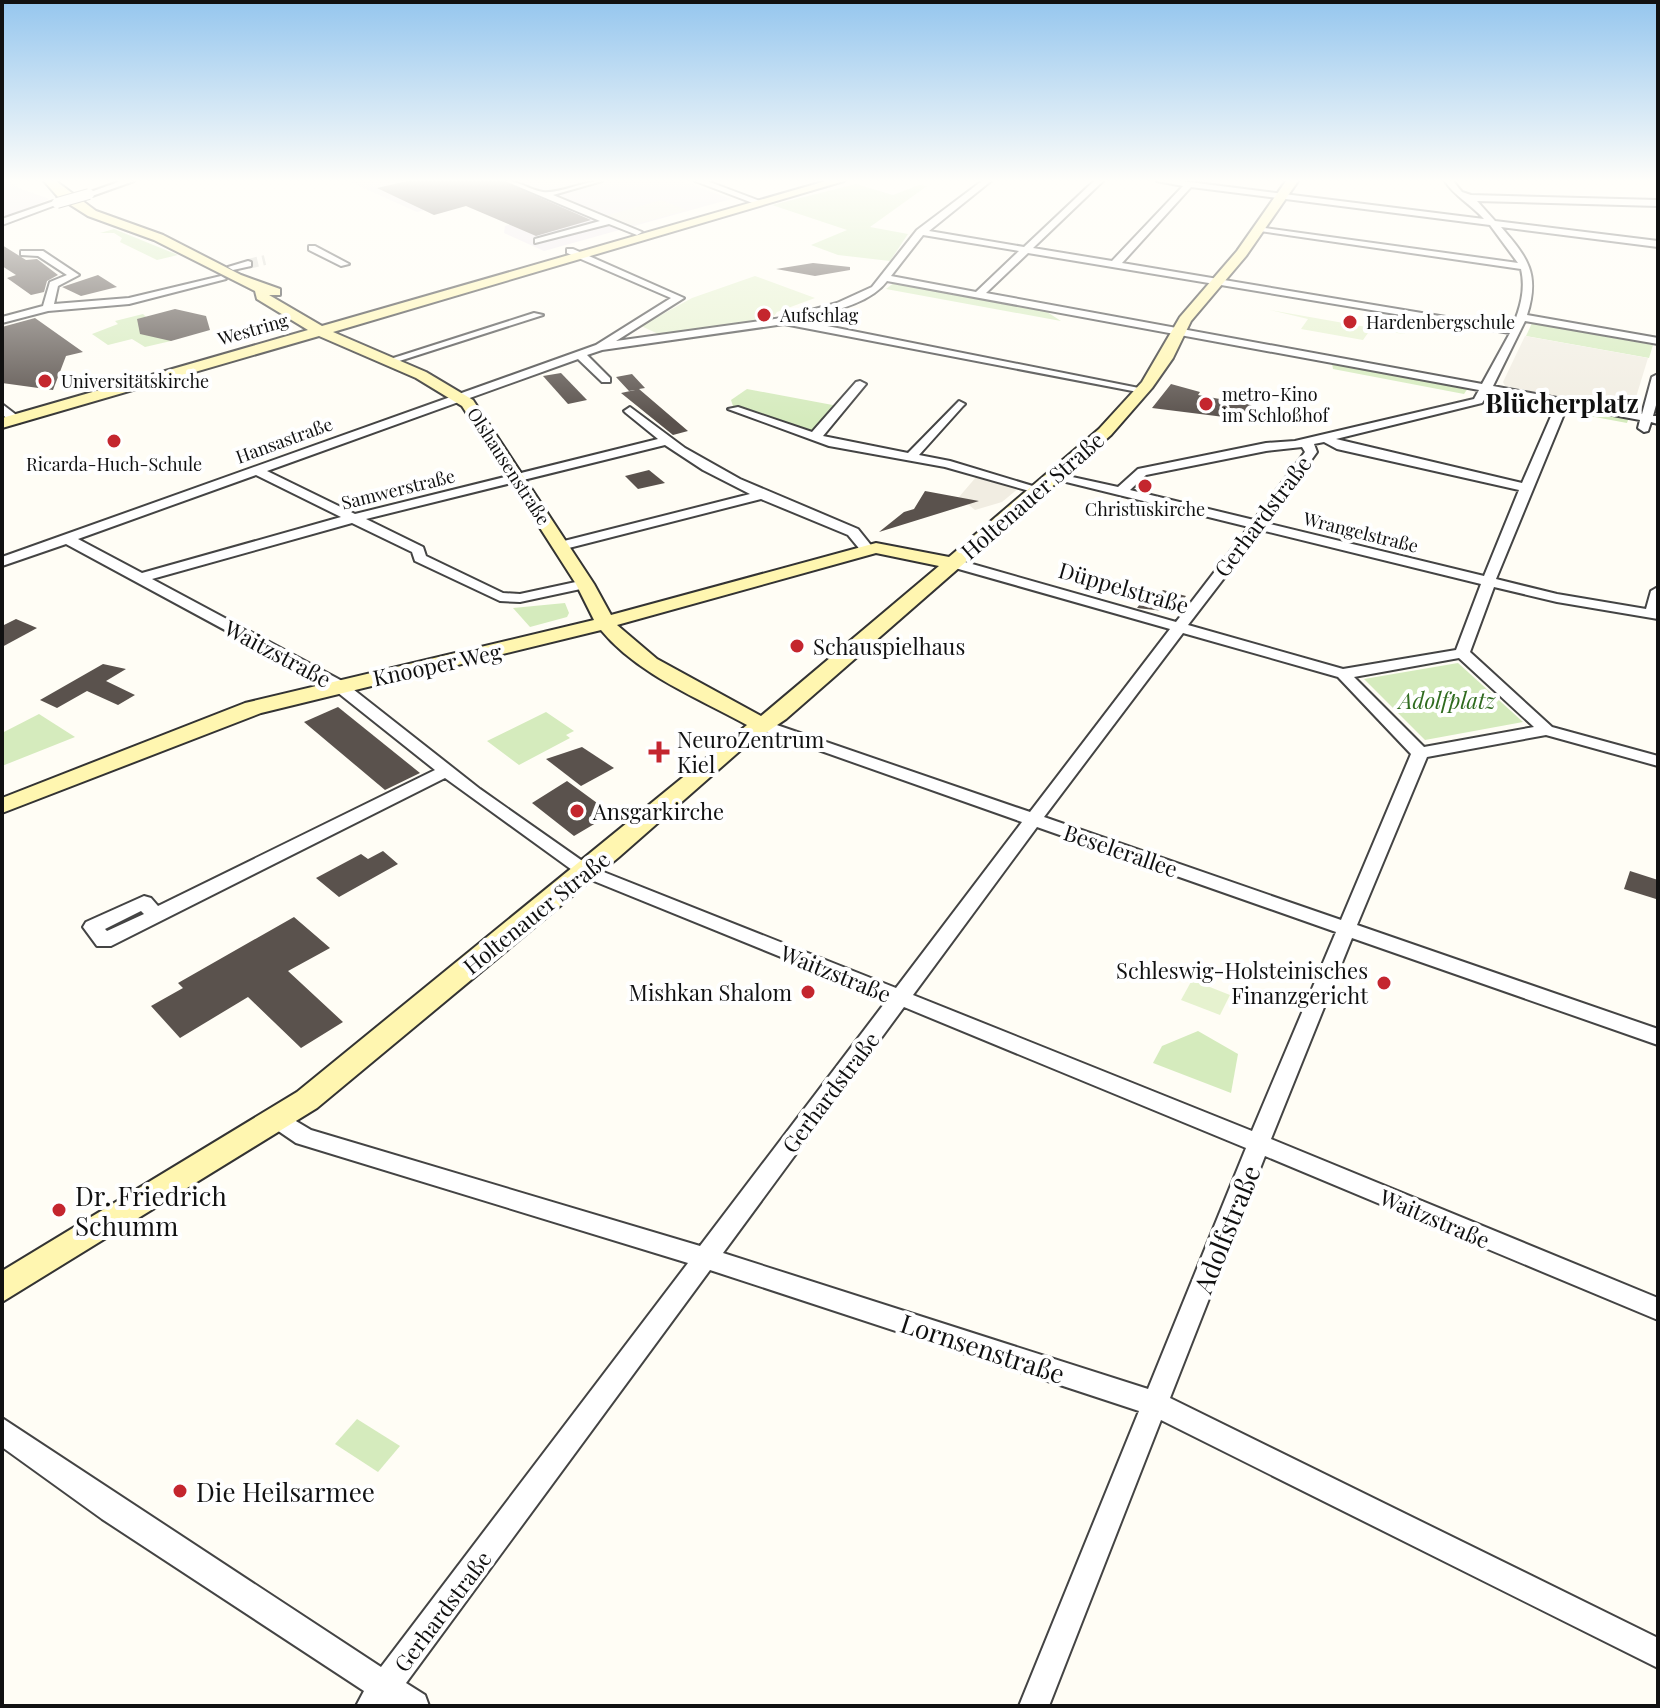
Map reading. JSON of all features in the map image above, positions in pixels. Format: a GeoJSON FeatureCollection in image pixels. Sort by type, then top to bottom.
{"type":"FeatureCollection","features":[{"type":"Feature","properties":{"kind":"main road","name":"Olshausenstraße"},"geometry":{"type":"LineString","coordinates":[[203,261],[221,271],[235,271]]}},
{"type":"Feature","properties":{"kind":"main road","name":"Olshausenstraße"},"geometry":{"type":"LineString","coordinates":[[218,261],[261,289],[275,292],[323,326],[459,397],[476,412],[585,584],[605,623]]}},
{"type":"Feature","properties":{"kind":"main road","name":"Westring"},"geometry":{"type":"LineString","coordinates":[[6,415],[549,261]]}},
{"type":"Feature","properties":{"kind":"main road","name":"Holtenauer Straße"},"geometry":{"type":"LineString","coordinates":[[2,1288],[279,1120],[585,871],[734,744],[762,725],[1058,476],[1105,432],[1143,390],[1176,337],[1234,261]]}},
{"type":"Feature","properties":{"kind":"main road","name":"Düppelstraße"},"geometry":{"type":"LineString","coordinates":[[880,549],[949,566]]}},
{"type":"Feature","properties":{"kind":"main road","name":"Knooper Weg"},"geometry":{"type":"LineString","coordinates":[[2,806],[199,727],[338,685],[530,644],[880,549]]}},
{"type":"Feature","properties":{"kind":"main road","name":"Beselerallee"},"geometry":{"type":"LineString","coordinates":[[605,623],[635,654],[729,710],[762,725]]}},
{"type":"Feature","properties":{"kind":"street"},"geometry":{"type":"LineString","coordinates":[[48,308],[53,284],[74,275],[52,261]]}},
{"type":"Feature","properties":{"kind":"street"},"geometry":{"type":"LineString","coordinates":[[337,261],[344,264]]}},
{"type":"Feature","properties":{"kind":"street"},"geometry":{"type":"LineString","coordinates":[[593,261],[679,298],[600,347]]}},
{"type":"Feature","properties":{"kind":"street"},"geometry":{"type":"LineString","coordinates":[[600,347],[611,348],[783,321],[841,305],[876,289],[899,261]]}},
{"type":"Feature","properties":{"kind":"street"},"geometry":{"type":"LineString","coordinates":[[978,295],[1018,261]]}},
{"type":"Feature","properties":{"kind":"street"},"geometry":{"type":"LineString","coordinates":[[1095,261],[1514,331]]}},
{"type":"Feature","properties":{"kind":"street"},"geometry":{"type":"LineString","coordinates":[[1115,264],[1118,261]]}},
{"type":"Feature","properties":{"kind":"street"},"geometry":{"type":"LineString","coordinates":[[1480,261],[1526,267]]}},
{"type":"Feature","properties":{"kind":"street"},"geometry":{"type":"LineString","coordinates":[[1482,394],[1521,317],[1531,288],[1526,267],[1521,261]]}},
{"type":"Feature","properties":{"kind":"street"},"geometry":{"type":"LineString","coordinates":[[2,320],[48,308],[125,302],[221,279],[248,264]]}},
{"type":"Feature","properties":{"kind":"street"},"geometry":{"type":"LineString","coordinates":[[886,278],[1068,312],[1074,322],[1176,337],[1650,423],[1658,432]]}},
{"type":"Feature","properties":{"kind":"street"},"geometry":{"type":"LineString","coordinates":[[389,361],[538,315]]}},
{"type":"Feature","properties":{"kind":"street"},"geometry":{"type":"LineString","coordinates":[[1521,317],[1658,341]]}},
{"type":"Feature","properties":{"kind":"street"},"geometry":{"type":"LineString","coordinates":[[783,321],[1143,390]]}},
{"type":"Feature","properties":{"kind":"street","name":"Hansastraße"},"geometry":{"type":"LineString","coordinates":[[2,562],[600,347]]}},
{"type":"Feature","properties":{"kind":"street"},"geometry":{"type":"LineString","coordinates":[[579,354],[606,380]]}},
{"type":"Feature","properties":{"kind":"street"},"geometry":{"type":"LineString","coordinates":[[1650,423],[1658,377]]}},
{"type":"Feature","properties":{"kind":"street"},"geometry":{"type":"LineString","coordinates":[[812,437],[821,432],[860,384]]}},
{"type":"Feature","properties":{"kind":"street"},"geometry":{"type":"LineString","coordinates":[[1120,492],[1142,472],[1302,442],[1482,394],[1558,414],[1650,423]]}},
{"type":"Feature","properties":{"kind":"street"},"geometry":{"type":"LineString","coordinates":[[909,459],[959,404]]}},
{"type":"Feature","properties":{"kind":"street"},"geometry":{"type":"LineString","coordinates":[[734,409],[812,437],[955,466],[1040,490]]}},
{"type":"Feature","properties":{"kind":"street"},"geometry":{"type":"LineString","coordinates":[[630,411],[666,441],[761,495],[853,532],[880,549]]}},
{"type":"Feature","properties":{"kind":"street"},"geometry":{"type":"LineString","coordinates":[[1462,653],[1558,414]]}},
{"type":"Feature","properties":{"kind":"street"},"geometry":{"type":"LineString","coordinates":[[1323,436],[1337,445],[1527,488]]}},
{"type":"Feature","properties":{"kind":"street","name":"Samwerstraße"},"geometry":{"type":"LineString","coordinates":[[140,578],[354,518],[666,441]]}},
{"type":"Feature","properties":{"kind":"street","name":"Gerhardstraße"},"geometry":{"type":"LineString","coordinates":[[379,1696],[1033,819],[1311,452],[1311,447],[1302,442]]}},
{"type":"Feature","properties":{"kind":"street"},"geometry":{"type":"LineString","coordinates":[[255,470],[418,550],[420,558],[500,597],[520,598],[585,584]]}},
{"type":"Feature","properties":{"kind":"street","name":"Wrangelstraße"},"geometry":{"type":"LineString","coordinates":[[1058,476],[1489,582],[1655,614]]}},
{"type":"Feature","properties":{"kind":"street"},"geometry":{"type":"LineString","coordinates":[[561,546],[761,495]]}},
{"type":"Feature","properties":{"kind":"street","name":"Waitzstraße"},"geometry":{"type":"LineString","coordinates":[[66,538],[338,685],[446,771],[585,871],[1658,1309]]}},
{"type":"Feature","properties":{"kind":"street","name":"Düppelstraße"},"geometry":{"type":"LineString","coordinates":[[949,566],[1343,674]]}},
{"type":"Feature","properties":{"kind":"street"},"geometry":{"type":"LineString","coordinates":[[1655,614],[1658,591]]}},
{"type":"Feature","properties":{"kind":"street"},"geometry":{"type":"LineString","coordinates":[[1343,674],[1462,653]]}},
{"type":"Feature","properties":{"kind":"street"},"geometry":{"type":"LineString","coordinates":[[1462,653],[1546,730]]}},
{"type":"Feature","properties":{"kind":"street"},"geometry":{"type":"LineString","coordinates":[[1343,674],[1420,753],[1546,730],[1658,761]]}},
{"type":"Feature","properties":{"kind":"street","name":"Beselerallee"},"geometry":{"type":"LineString","coordinates":[[762,725],[1658,1037]]}},
{"type":"Feature","properties":{"kind":"street","name":"Adolfstraße"},"geometry":{"type":"LineString","coordinates":[[1034,1706],[1345,928],[1420,753]]}},
{"type":"Feature","properties":{"kind":"street"},"geometry":{"type":"LineString","coordinates":[[156,916],[446,771]]}},
{"type":"Feature","properties":{"kind":"street","name":"Lornsenstraße"},"geometry":{"type":"LineString","coordinates":[[279,1120],[316,1141],[705,1258],[1156,1404],[1658,1653]]}},
{"type":"Feature","properties":{"kind":"street"},"geometry":{"type":"LineString","coordinates":[[2,1431],[379,1696],[414,1706]]}},
{"type":"Feature","properties":{"kind":"green space"},"geometry":{"type":"Polygon","coordinates":[[[755,276],[815,298],[777,312],[772,319],[665,337],[641,326],[692,298],[755,276]]]}},
{"type":"Feature","properties":{"kind":"green space"},"geometry":{"type":"Polygon","coordinates":[[[895,282],[1044,310],[1061,321],[886,289],[895,282]]]}},
{"type":"Feature","properties":{"kind":"green space"},"geometry":{"type":"Polygon","coordinates":[[[1270,310],[1406,334],[1370,330],[1363,340],[1301,329],[1308,319],[1270,310]]]}},
{"type":"Feature","properties":{"kind":"green space"},"geometry":{"type":"Polygon","coordinates":[[[143,314],[171,341],[145,347],[132,339],[108,345],[92,334],[118,324],[115,321],[143,314]]]}},
{"type":"Feature","properties":{"kind":"green space","name":"Blücherplatz"},"geometry":{"type":"Polygon","coordinates":[[[1532,323],[1653,345],[1649,358],[1526,336],[1532,323]]]}},
{"type":"Feature","properties":{"kind":"green space"},"geometry":{"type":"Polygon","coordinates":[[[1332,364],[1468,388],[1464,394],[1333,369],[1332,364]]]}},
{"type":"Feature","properties":{"kind":"green space"},"geometry":{"type":"Polygon","coordinates":[[[747,389],[838,406],[812,431],[733,406],[731,400],[747,389]]]}},
{"type":"Feature","properties":{"kind":"green space"},"geometry":{"type":"Polygon","coordinates":[[[1506,394],[1629,417],[1627,423],[1504,400],[1506,394]]]}},
{"type":"Feature","properties":{"kind":"green space"},"geometry":{"type":"Polygon","coordinates":[[[565,603],[569,613],[567,617],[530,627],[513,608],[565,603]]]}},
{"type":"Feature","properties":{"kind":"green space","name":"Adolfplatz"},"geometry":{"type":"Polygon","coordinates":[[[1458,663],[1523,722],[1425,740],[1364,679],[1458,663]]]}},
{"type":"Feature","properties":{"kind":"green space"},"geometry":{"type":"Polygon","coordinates":[[[546,712],[574,731],[566,735],[570,738],[519,765],[487,741],[546,712]]]}},
{"type":"Feature","properties":{"kind":"green space"},"geometry":{"type":"Polygon","coordinates":[[[39,714],[75,737],[2,766],[2,733],[39,714]]]}},
{"type":"Feature","properties":{"kind":"green space"},"geometry":{"type":"Polygon","coordinates":[[[1192,980],[1230,995],[1220,1015],[1181,1000],[1192,980]]]}},
{"type":"Feature","properties":{"kind":"green space"},"geometry":{"type":"Polygon","coordinates":[[[1198,1031],[1238,1054],[1231,1093],[1153,1063],[1162,1046],[1198,1031]]]}},
{"type":"Feature","properties":{"kind":"green space"},"geometry":{"type":"Polygon","coordinates":[[[357,1419],[400,1446],[378,1472],[335,1444],[357,1419]]]}},
{"type":"Feature","properties":{"kind":"shaded area","name":"Blücherplatz"},"geometry":{"type":"Polygon","coordinates":[[[1525,336],[1648,358],[1633,407],[1615,408],[1505,386],[1503,382],[1525,336]]]}},
{"type":"Feature","properties":{"kind":"shaded area"},"geometry":{"type":"Polygon","coordinates":[[[977,476],[1019,488],[1002,502],[975,510],[959,497],[977,476]]]}},
{"type":"Feature","properties":{"kind":"building"},"geometry":{"type":"Polygon","coordinates":[[[2,261],[39,261],[58,275],[47,281],[44,292],[31,295],[7,278],[16,275],[2,266],[2,261]]]}},
{"type":"Feature","properties":{"kind":"building"},"geometry":{"type":"Polygon","coordinates":[[[813,263],[850,267],[850,270],[815,276],[776,269],[813,263]]]}},
{"type":"Feature","properties":{"kind":"building"},"geometry":{"type":"Polygon","coordinates":[[[98,275],[117,287],[81,296],[62,287],[98,275]]]}},
{"type":"Feature","properties":{"kind":"building"},"geometry":{"type":"Polygon","coordinates":[[[175,309],[206,316],[210,330],[171,341],[140,334],[137,319],[175,309]]]}},
{"type":"Feature","properties":{"kind":"building"},"geometry":{"type":"Polygon","coordinates":[[[35,318],[83,352],[66,356],[53,390],[2,383],[2,327],[35,318]]]}},
{"type":"Feature","properties":{"kind":"building"},"geometry":{"type":"Polygon","coordinates":[[[561,373],[587,400],[568,404],[543,376],[561,373]]]}},
{"type":"Feature","properties":{"kind":"building"},"geometry":{"type":"Polygon","coordinates":[[[632,374],[645,388],[639,389],[688,431],[673,435],[621,393],[635,390],[629,391],[616,377],[632,374]]]}},
{"type":"Feature","properties":{"kind":"building"},"geometry":{"type":"Polygon","coordinates":[[[1171,384],[1200,392],[1198,395],[1252,405],[1240,419],[1152,408],[1171,384]]]}},
{"type":"Feature","properties":{"kind":"building"},"geometry":{"type":"Polygon","coordinates":[[[649,470],[665,483],[638,489],[625,476],[649,470]]]}},
{"type":"Feature","properties":{"kind":"building"},"geometry":{"type":"Polygon","coordinates":[[[925,491],[979,501],[879,532],[904,512],[914,509],[925,491]]]}},
{"type":"Feature","properties":{"kind":"building"},"geometry":{"type":"Polygon","coordinates":[[[1163,590],[1186,596],[1173,612],[1137,608],[1145,597],[1155,600],[1163,590]]]}},
{"type":"Feature","properties":{"kind":"building"},"geometry":{"type":"Polygon","coordinates":[[[16,619],[37,628],[2,647],[2,626],[16,619]]]}},
{"type":"Feature","properties":{"kind":"building"},"geometry":{"type":"Polygon","coordinates":[[[103,664],[126,669],[106,681],[135,695],[118,705],[87,691],[57,708],[40,700],[103,664]]]}},
{"type":"Feature","properties":{"kind":"building"},"geometry":{"type":"Polygon","coordinates":[[[338,707],[420,773],[385,790],[304,722],[338,707]]]}},
{"type":"Feature","properties":{"kind":"building"},"geometry":{"type":"Polygon","coordinates":[[[582,747],[614,768],[581,786],[546,759],[582,747]]]}},
{"type":"Feature","properties":{"kind":"building","name":"Ansgarkirche"},"geometry":{"type":"Polygon","coordinates":[[[567,781],[623,822],[601,820],[574,836],[532,803],[567,781]]]}},
{"type":"Feature","properties":{"kind":"building"},"geometry":{"type":"Polygon","coordinates":[[[383,851],[398,864],[339,897],[316,878],[361,854],[368,859],[383,851]]]}},
{"type":"Feature","properties":{"kind":"building"},"geometry":{"type":"Polygon","coordinates":[[[1630,871],[1658,880],[1656,899],[1624,889],[1630,871]]]}},
{"type":"Feature","properties":{"kind":"building"},"geometry":{"type":"Polygon","coordinates":[[[294,917],[330,948],[288,971],[343,1022],[301,1048],[248,997],[180,1038],[151,1006],[183,988],[178,983],[294,917]]]}},
{"type":"Feature","properties":{"kind":"tunnel"},"geometry":{"type":"LineString","coordinates":[[248,264],[262,261]]}},
{"type":"Feature","properties":{"kind":"place","name":"Aufschlag"},"geometry":{"type":"Point","coordinates":[764,315]}},
{"type":"Feature","properties":{"kind":"place","name":"Hardenbergschule"},"geometry":{"type":"Point","coordinates":[1350,322]}},
{"type":"Feature","properties":{"kind":"place","name":"Universitätskirche"},"geometry":{"type":"Point","coordinates":[45,381]}},
{"type":"Feature","properties":{"kind":"place","name":"metro-Kino im Schloßhof"},"geometry":{"type":"Point","coordinates":[1206,404]}},
{"type":"Feature","properties":{"kind":"place","name":"Ricarda-Huch-Schule"},"geometry":{"type":"Point","coordinates":[114,441]}},
{"type":"Feature","properties":{"kind":"place","name":"Christuskirche"},"geometry":{"type":"Point","coordinates":[1145,486]}},
{"type":"Feature","properties":{"kind":"place","name":"Schauspielhaus"},"geometry":{"type":"Point","coordinates":[797,646]}},
{"type":"Feature","properties":{"kind":"place","name":"NeuroZentrum Kiel"},"geometry":{"type":"Point","coordinates":[659,752]}},
{"type":"Feature","properties":{"kind":"place","name":"Ansgarkirche"},"geometry":{"type":"Point","coordinates":[577,811]}},
{"type":"Feature","properties":{"kind":"place","name":"Schleswig-Holsteinisches Finanzgericht"},"geometry":{"type":"Point","coordinates":[1384,983]}},
{"type":"Feature","properties":{"kind":"place","name":"Mishkan Shalom"},"geometry":{"type":"Point","coordinates":[808,992]}},
{"type":"Feature","properties":{"kind":"place","name":"Dr. Friedrich Schumm"},"geometry":{"type":"Point","coordinates":[59,1210]}},
{"type":"Feature","properties":{"kind":"place","name":"Die Heilsarmee"},"geometry":{"type":"Point","coordinates":[180,1491]}},
{"type":"Feature","properties":{"kind":"district","name":"Blücherplatz"},"geometry":{"type":"Point","coordinates":[1562,402]}}]}
